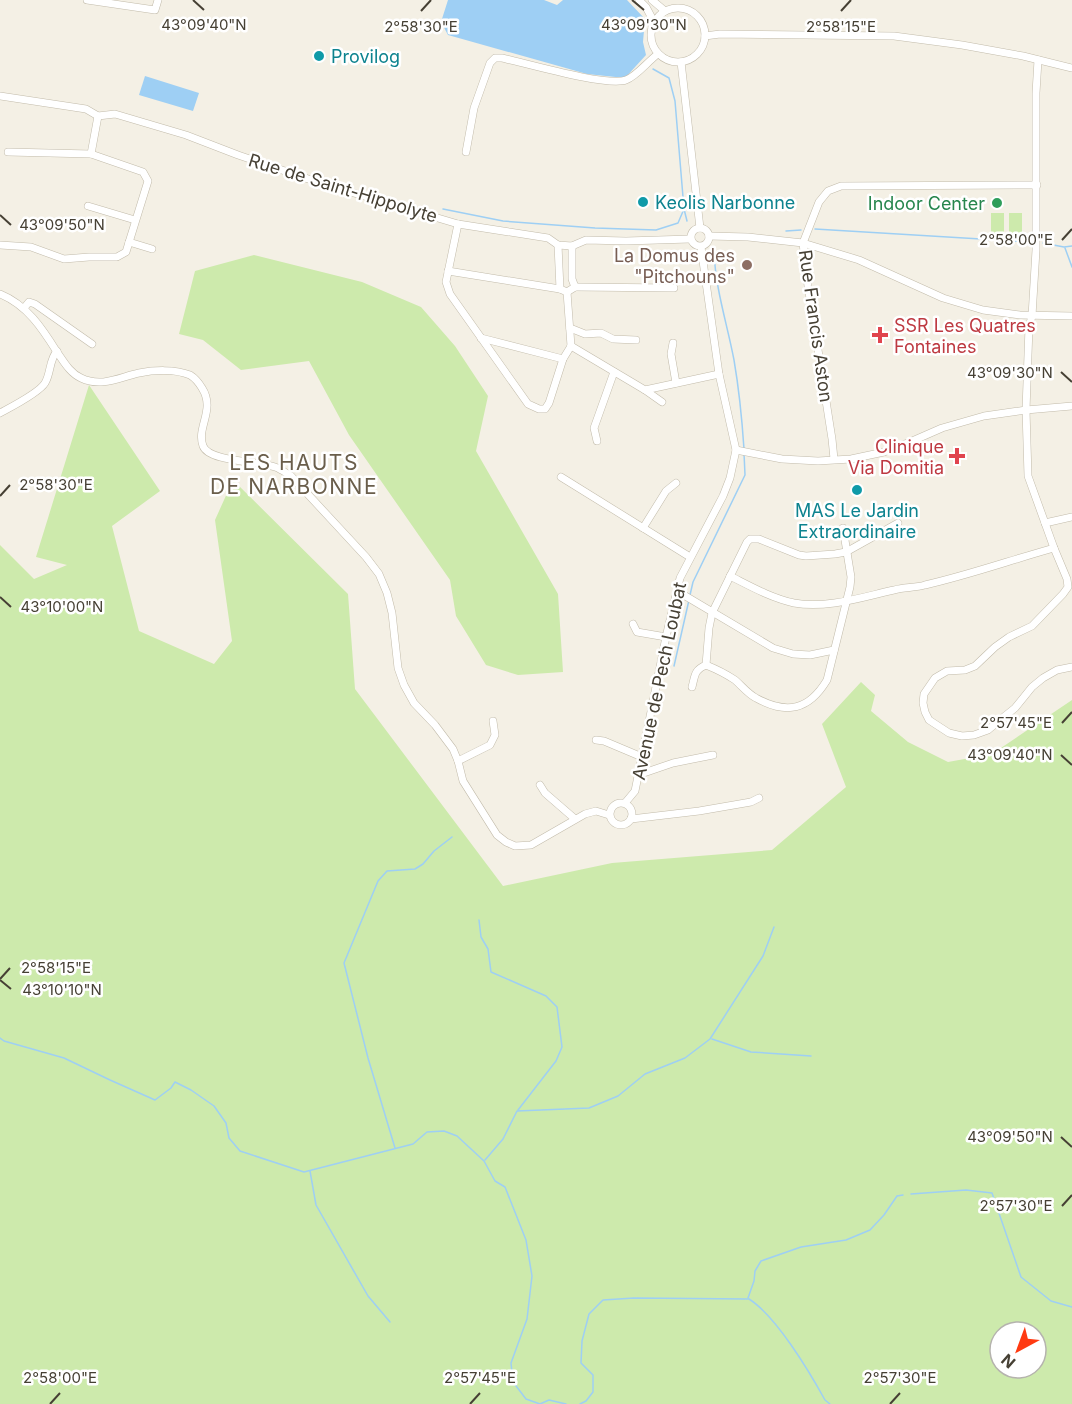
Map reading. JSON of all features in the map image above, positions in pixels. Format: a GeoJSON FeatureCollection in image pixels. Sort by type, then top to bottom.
{"type":"FeatureCollection","features":[{"type":"Feature","properties":{"kind":"street"},"geometry":{"type":"LineString","coordinates":[[87,0],[155,10],[158,0]]}},
{"type":"Feature","properties":{"kind":"street"},"geometry":{"type":"LineString","coordinates":[[639,0],[646,7],[654,22]]}},
{"type":"Feature","properties":{"kind":"street"},"geometry":{"type":"LineString","coordinates":[[652,0],[665,11]]}},
{"type":"Feature","properties":{"kind":"street"},"geometry":{"type":"LineString","coordinates":[[674,8],[684,9],[693,12],[699,19],[704,27],[705,36],[704,44],[695,57],[681,62],[672,62],[664,59],[653,47],[651,30],[654,22],[665,11],[674,8]]}},
{"type":"Feature","properties":{"kind":"street"},"geometry":{"type":"LineString","coordinates":[[705,36],[720,34],[894,36],[962,45],[1072,68]]}},
{"type":"Feature","properties":{"kind":"street"},"geometry":{"type":"LineString","coordinates":[[466,152],[474,108],[490,63],[495,58],[502,57],[570,74],[620,82],[629,79],[658,54]]}},
{"type":"Feature","properties":{"kind":"street"},"geometry":{"type":"LineString","coordinates":[[1038,60],[1036,250],[1032,316],[1029,327],[1026,410],[1028,477],[1068,587],[1032,626],[1009,637],[975,666],[965,670],[947,671],[935,678],[924,694],[925,712],[929,720],[949,733],[962,736],[974,735],[988,729],[1015,708],[1032,687],[1043,678],[1057,670],[1072,667]]}},
{"type":"Feature","properties":{"kind":"street"},"geometry":{"type":"LineString","coordinates":[[681,62],[700,228]]}},
{"type":"Feature","properties":{"kind":"street","name":"Rue de Saint-Hippolyte"},"geometry":{"type":"LineString","coordinates":[[0,96],[86,109],[99,116],[116,114],[186,135],[320,183],[458,224],[548,238],[558,245],[572,246],[586,240],[690,239]]}},
{"type":"Feature","properties":{"kind":"street"},"geometry":{"type":"LineString","coordinates":[[91,154],[99,116]]}},
{"type":"Feature","properties":{"kind":"street"},"geometry":{"type":"LineString","coordinates":[[0,246],[31,247],[64,259],[117,257],[126,252],[148,181],[143,172],[91,154],[8,152]]}},
{"type":"Feature","properties":{"kind":"street","name":"Rue Francis Aston"},"geometry":{"type":"LineString","coordinates":[[834,459],[803,243],[819,202],[828,191],[841,186],[1037,185]]}},
{"type":"Feature","properties":{"kind":"street"},"geometry":{"type":"LineString","coordinates":[[88,206],[135,220]]}},
{"type":"Feature","properties":{"kind":"street"},"geometry":{"type":"LineString","coordinates":[[458,224],[446,282],[450,294],[528,404],[539,409],[549,404],[563,359],[571,346],[558,245]]}},
{"type":"Feature","properties":{"kind":"street"},"geometry":{"type":"LineString","coordinates":[[700,228],[707,231],[709,236],[706,244],[701,247],[695,246],[690,239],[693,230],[700,228]]}},
{"type":"Feature","properties":{"kind":"street"},"geometry":{"type":"LineString","coordinates":[[709,236],[748,237],[803,243],[859,260],[957,303],[983,310],[1032,316],[1072,316]]}},
{"type":"Feature","properties":{"kind":"street"},"geometry":{"type":"LineString","coordinates":[[129,242],[152,249]]}},
{"type":"Feature","properties":{"kind":"street"},"geometry":{"type":"LineString","coordinates":[[572,246],[574,287]]}},
{"type":"Feature","properties":{"kind":"street","name":"Avenue de Pech Loubat"},"geometry":{"type":"LineString","coordinates":[[625,803],[634,791],[638,775],[680,578],[723,496],[739,451],[719,374],[701,247]]}},
{"type":"Feature","properties":{"kind":"street"},"geometry":{"type":"LineString","coordinates":[[448,271],[564,290],[574,287],[674,288]]}},
{"type":"Feature","properties":{"kind":"street"},"geometry":{"type":"LineString","coordinates":[[0,294],[24,308],[33,317],[71,371],[83,379],[104,383],[140,373],[176,372],[190,375],[206,394],[208,405],[202,436],[202,445],[206,451],[216,457],[276,467],[291,476],[366,557],[379,574],[387,593],[392,613],[398,668],[404,685],[414,703],[453,749],[463,781],[497,835],[515,846],[531,845],[575,819],[596,811],[609,815],[614,823],[620,825],[627,824],[632,812],[628,805],[621,802],[611,807],[609,815]]}},
{"type":"Feature","properties":{"kind":"street"},"geometry":{"type":"LineString","coordinates":[[24,308],[29,302],[35,304],[92,344]]}},
{"type":"Feature","properties":{"kind":"street"},"geometry":{"type":"LineString","coordinates":[[570,328],[585,334],[601,333],[613,339],[636,340]]}},
{"type":"Feature","properties":{"kind":"street"},"geometry":{"type":"LineString","coordinates":[[481,338],[563,359]]}},
{"type":"Feature","properties":{"kind":"street"},"geometry":{"type":"LineString","coordinates":[[673,343],[671,354],[676,383]]}},
{"type":"Feature","properties":{"kind":"street"},"geometry":{"type":"LineString","coordinates":[[571,346],[662,402]]}},
{"type":"Feature","properties":{"kind":"street"},"geometry":{"type":"LineString","coordinates":[[0,413],[43,387],[57,351]]}},
{"type":"Feature","properties":{"kind":"street"},"geometry":{"type":"LineString","coordinates":[[597,441],[594,428],[614,372]]}},
{"type":"Feature","properties":{"kind":"street"},"geometry":{"type":"LineString","coordinates":[[645,390],[719,374]]}},
{"type":"Feature","properties":{"kind":"street"},"geometry":{"type":"LineString","coordinates":[[739,451],[782,459],[818,461],[851,459],[884,452],[942,428],[984,417],[1072,406]]}},
{"type":"Feature","properties":{"kind":"street"},"geometry":{"type":"LineString","coordinates":[[561,477],[690,557]]}},
{"type":"Feature","properties":{"kind":"street"},"geometry":{"type":"LineString","coordinates":[[643,528],[666,491],[676,483]]}},
{"type":"Feature","properties":{"kind":"street"},"geometry":{"type":"LineString","coordinates":[[1045,523],[1072,517]]}},
{"type":"Feature","properties":{"kind":"street"},"geometry":{"type":"LineString","coordinates":[[706,665],[712,613],[747,542],[754,538],[759,539],[806,556],[846,552],[898,522]]}},
{"type":"Feature","properties":{"kind":"street"},"geometry":{"type":"LineString","coordinates":[[692,687],[696,671],[706,665],[734,679],[754,698],[769,704],[786,708],[803,706],[819,693],[827,680],[848,600],[851,577],[843,528]]}},
{"type":"Feature","properties":{"kind":"street"},"geometry":{"type":"LineString","coordinates":[[730,576],[778,598],[805,604],[827,603],[905,587],[922,586],[1054,548]]}},
{"type":"Feature","properties":{"kind":"street"},"geometry":{"type":"LineString","coordinates":[[677,591],[773,648],[793,654],[810,655],[834,650]]}},
{"type":"Feature","properties":{"kind":"street"},"geometry":{"type":"LineString","coordinates":[[633,624],[637,632],[666,637]]}},
{"type":"Feature","properties":{"kind":"street"},"geometry":{"type":"LineString","coordinates":[[458,761],[490,745],[495,735],[494,722]]}},
{"type":"Feature","properties":{"kind":"street"},"geometry":{"type":"LineString","coordinates":[[596,740],[604,741],[642,757]]}},
{"type":"Feature","properties":{"kind":"street"},"geometry":{"type":"LineString","coordinates":[[638,775],[673,763],[713,755]]}},
{"type":"Feature","properties":{"kind":"street"},"geometry":{"type":"LineString","coordinates":[[540,785],[545,793],[575,819]]}},
{"type":"Feature","properties":{"kind":"street"},"geometry":{"type":"LineString","coordinates":[[631,819],[699,811],[751,802],[759,798]]}},
{"type":"Feature","properties":{"kind":"green space"},"geometry":{"type":"Polygon","coordinates":[[[991,213],[1004,213],[1004,234],[991,234],[991,213]]]}},
{"type":"Feature","properties":{"kind":"green space"},"geometry":{"type":"Polygon","coordinates":[[[1009,213],[1022,213],[1022,234],[1009,233],[1009,213]]]}},
{"type":"Feature","properties":{"kind":"green space"},"geometry":{"type":"Polygon","coordinates":[[[254,255],[362,282],[421,307],[455,346],[488,396],[476,451],[558,594],[563,672],[518,675],[486,665],[456,616],[450,580],[349,435],[309,361],[241,370],[203,340],[179,334],[195,271],[254,255]]]}},
{"type":"Feature","properties":{"kind":"green space"},"geometry":{"type":"Polygon","coordinates":[[[89,385],[160,491],[112,526],[139,631],[214,664],[232,641],[215,520],[233,480],[348,594],[355,689],[503,886],[612,863],[772,850],[846,787],[822,724],[861,682],[875,695],[871,711],[908,742],[948,762],[992,754],[1072,700],[1072,1404],[0,1404],[0,545],[34,579],[67,565],[36,557],[89,385]]]}},
{"type":"Feature","properties":{"kind":"water"},"geometry":{"type":"Polygon","coordinates":[[[448,0],[544,0],[557,5],[563,0],[627,0],[645,19],[643,42],[646,55],[625,78],[587,74],[448,35],[441,22],[448,0]]]}},
{"type":"Feature","properties":{"kind":"water"},"geometry":{"type":"Polygon","coordinates":[[[145,76],[199,93],[193,111],[139,95],[145,76]]]}},
{"type":"Feature","properties":{"kind":"waterway"},"geometry":{"type":"LineString","coordinates":[[653,69],[669,78],[675,101],[687,221]]}},
{"type":"Feature","properties":{"kind":"waterway"},"geometry":{"type":"LineString","coordinates":[[443,209],[503,221],[656,230],[678,223],[684,209]]}},
{"type":"Feature","properties":{"kind":"waterway"},"geometry":{"type":"LineString","coordinates":[[815,229],[1029,242]]}},
{"type":"Feature","properties":{"kind":"waterway"},"geometry":{"type":"LineString","coordinates":[[786,231],[801,230]]}},
{"type":"Feature","properties":{"kind":"waterway"},"geometry":{"type":"LineString","coordinates":[[1043,243],[1064,247],[1072,246]]}},
{"type":"Feature","properties":{"kind":"waterway"},"geometry":{"type":"LineString","coordinates":[[1065,248],[1072,267]]}},
{"type":"Feature","properties":{"kind":"waterway"},"geometry":{"type":"LineString","coordinates":[[714,250],[719,292],[736,371],[744,449]]}},
{"type":"Feature","properties":{"kind":"waterway"},"geometry":{"type":"LineString","coordinates":[[690,595],[693,582],[745,475],[744,453]]}},
{"type":"Feature","properties":{"kind":"waterway"},"geometry":{"type":"LineString","coordinates":[[674,666],[689,600]]}},
{"type":"Feature","properties":{"kind":"waterway"},"geometry":{"type":"LineString","coordinates":[[395,1148],[368,1058],[344,963],[378,881],[387,871],[415,869],[452,837]]}},
{"type":"Feature","properties":{"kind":"waterway"},"geometry":{"type":"LineString","coordinates":[[479,920],[481,937],[488,949],[491,972],[546,996],[557,1007],[562,1047],[556,1061],[518,1110]]}},
{"type":"Feature","properties":{"kind":"waterway"},"geometry":{"type":"LineString","coordinates":[[485,1160],[503,1139],[517,1111],[589,1108],[618,1096],[645,1074],[685,1058],[710,1039],[763,956],[774,927]]}},
{"type":"Feature","properties":{"kind":"waterway"},"geometry":{"type":"LineString","coordinates":[[0,1038],[64,1058],[155,1100],[175,1082],[214,1106],[226,1123],[229,1138],[240,1151],[304,1172],[413,1144],[427,1132],[444,1131],[457,1136],[484,1161],[495,1181],[505,1187],[526,1240],[532,1276],[527,1319],[511,1363],[513,1382],[526,1399],[540,1404],[549,1400],[566,1404]]}},
{"type":"Feature","properties":{"kind":"waterway"},"geometry":{"type":"LineString","coordinates":[[712,1039],[751,1052],[811,1056]]}},
{"type":"Feature","properties":{"kind":"waterway"},"geometry":{"type":"LineString","coordinates":[[310,1171],[316,1205],[368,1296],[390,1322]]}},
{"type":"Feature","properties":{"kind":"waterway"},"geometry":{"type":"LineString","coordinates":[[911,1194],[966,1190],[992,1193],[1021,1277],[1051,1301],[1072,1307]]}},
{"type":"Feature","properties":{"kind":"waterway"},"geometry":{"type":"LineString","coordinates":[[748,1298],[755,1271],[761,1261],[801,1247],[846,1240],[870,1230],[897,1196],[903,1195]]}},
{"type":"Feature","properties":{"kind":"waterway"},"geometry":{"type":"LineString","coordinates":[[580,1404],[586,1401],[593,1392],[593,1375],[581,1363],[582,1341],[589,1314],[603,1300],[748,1299]]}},
{"type":"Feature","properties":{"kind":"waterway"},"geometry":{"type":"LineString","coordinates":[[749,1299],[781,1331],[825,1400],[830,1404]]}},
{"type":"Feature","properties":{"kind":"place","name":"Provilog"},"geometry":{"type":"Point","coordinates":[319,56]}},
{"type":"Feature","properties":{"kind":"place","name":"Keolis Narbonne"},"geometry":{"type":"Point","coordinates":[643,202]}},
{"type":"Feature","properties":{"kind":"place","name":"Indoor Center"},"geometry":{"type":"Point","coordinates":[997,203]}},
{"type":"Feature","properties":{"kind":"place","name":"La Domus des \"Pitchouns\""},"geometry":{"type":"Point","coordinates":[747,265]}},
{"type":"Feature","properties":{"kind":"place","name":"SSR Les Quatres Fontaines"},"geometry":{"type":"Point","coordinates":[880,335]}},
{"type":"Feature","properties":{"kind":"place","name":"Clinique Via Domitia"},"geometry":{"type":"Point","coordinates":[957,456]}},
{"type":"Feature","properties":{"kind":"place","name":"MAS Le Jardin Extraordinaire"},"geometry":{"type":"Point","coordinates":[857,490]}},
{"type":"Feature","properties":{"kind":"district","name":"LES HAUTS DE NARBONNE"},"geometry":{"type":"Point","coordinates":[294,474]}}]}
